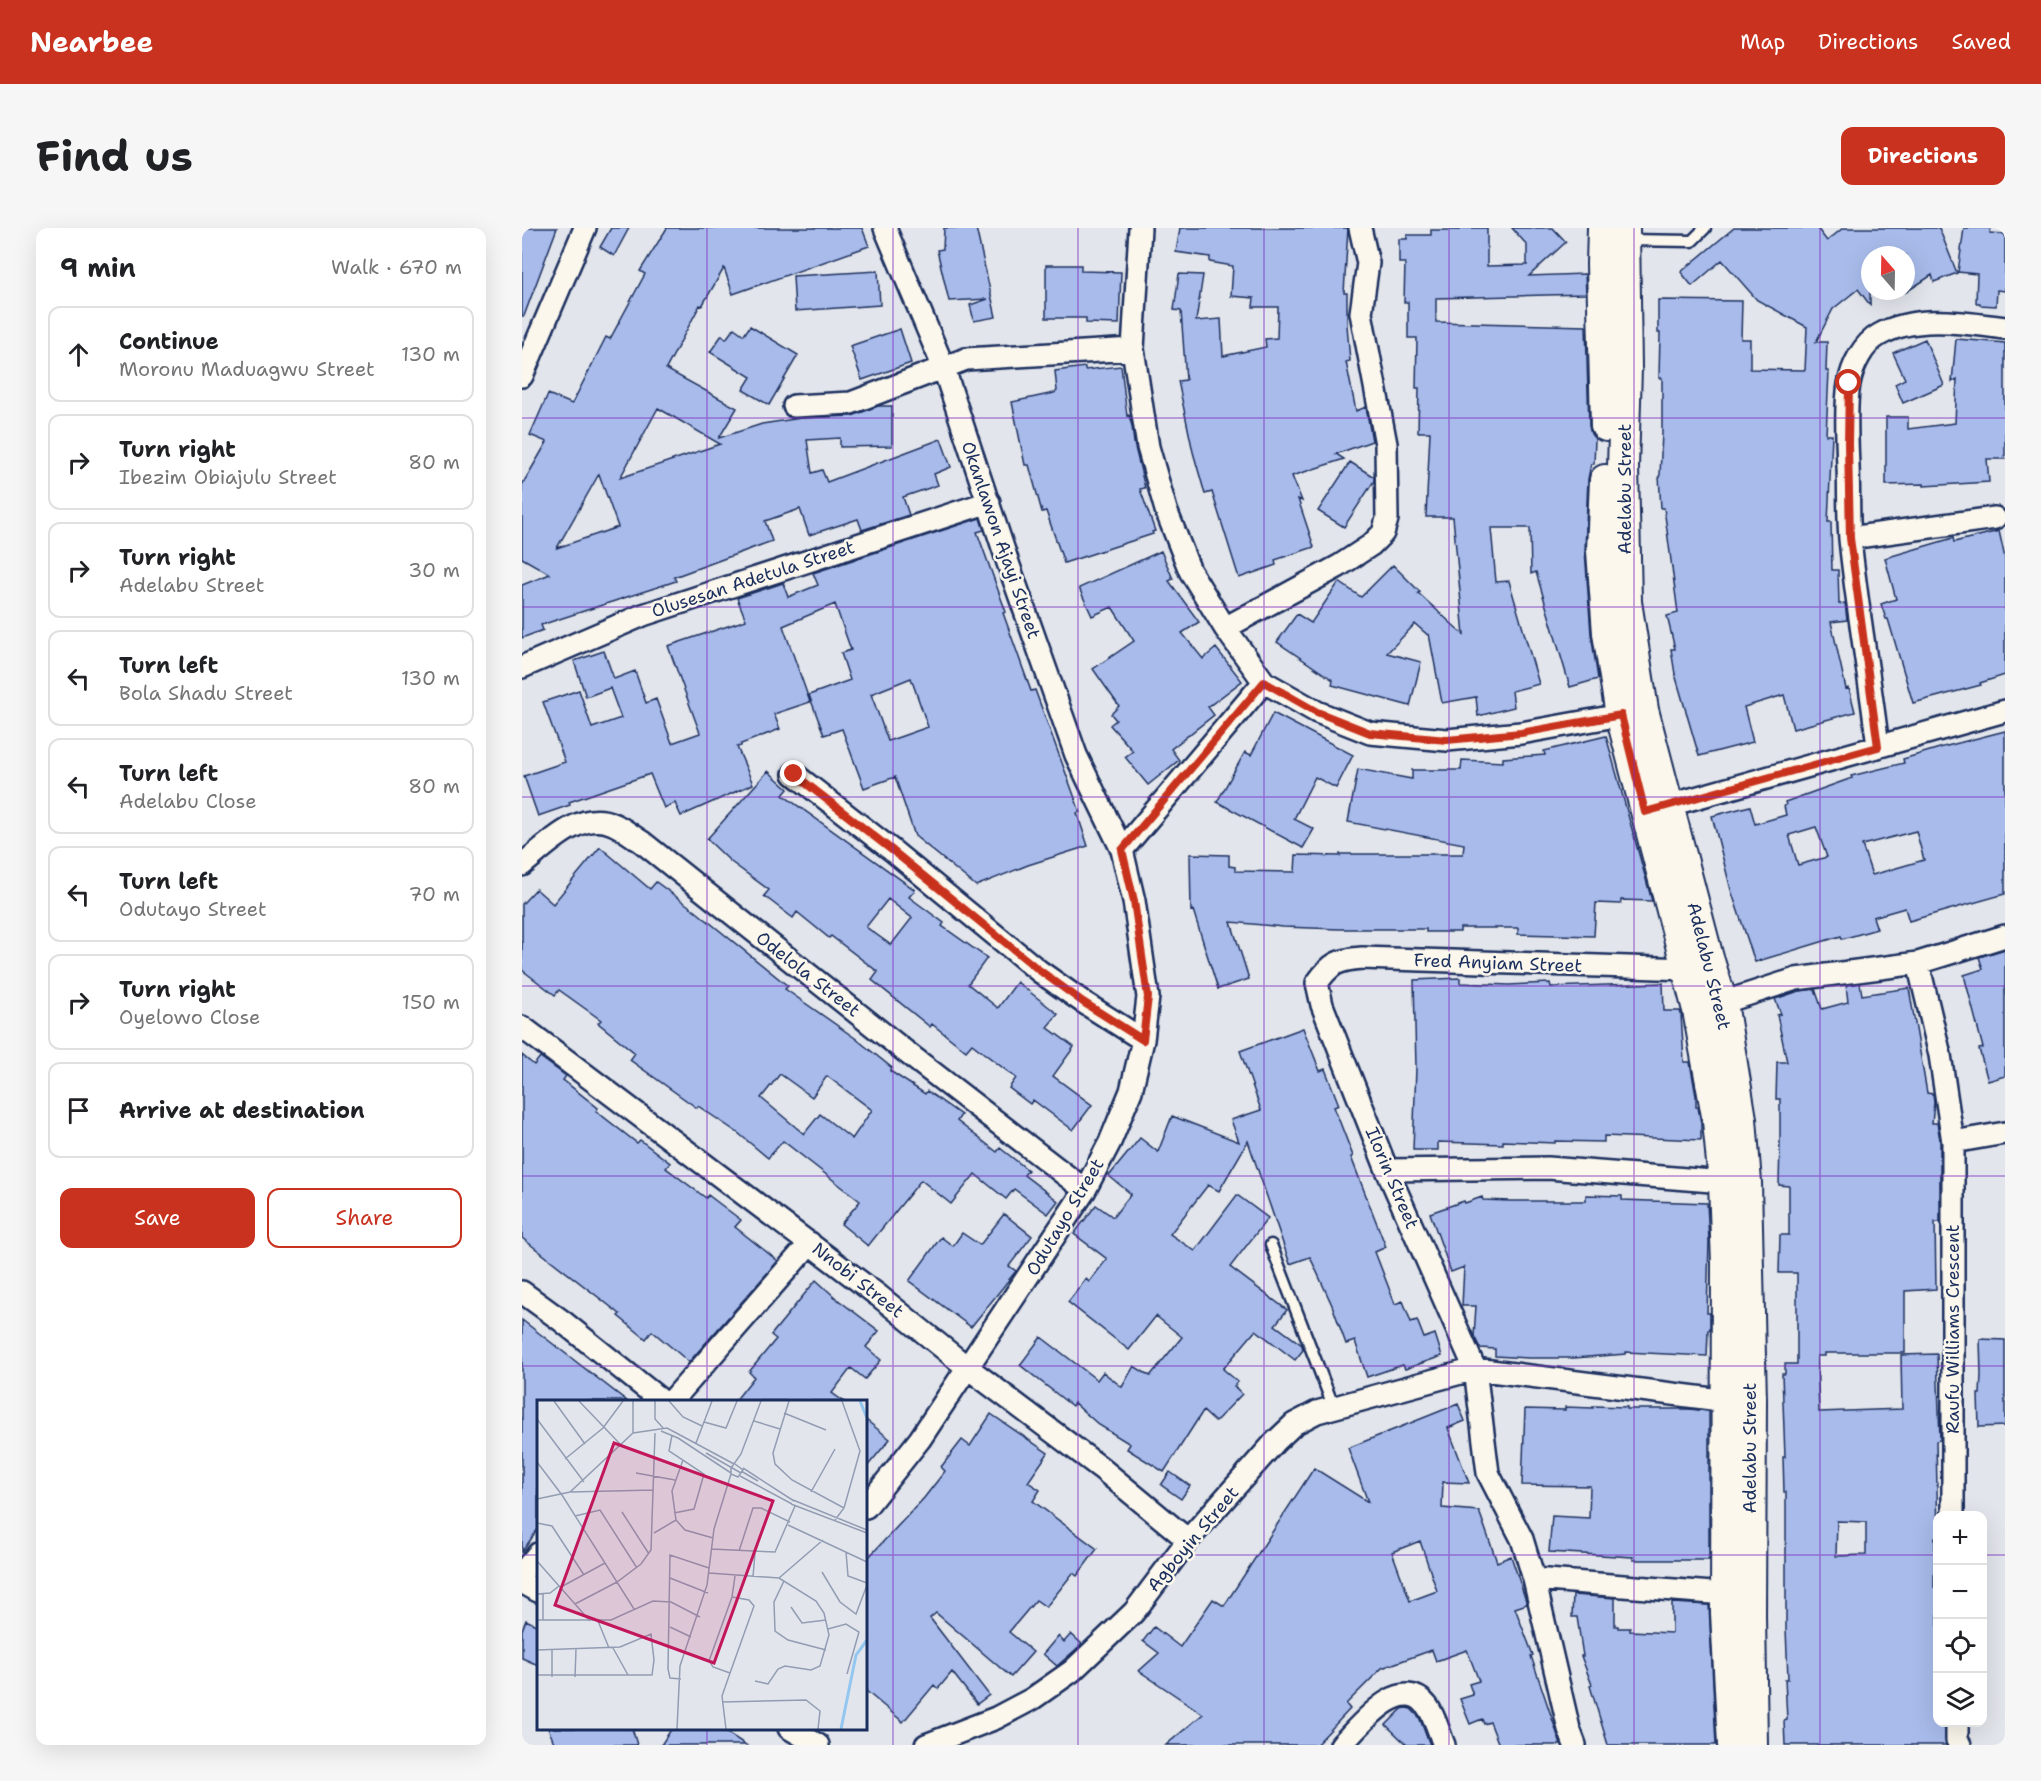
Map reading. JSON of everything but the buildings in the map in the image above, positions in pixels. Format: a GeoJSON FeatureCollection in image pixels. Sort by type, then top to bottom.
{"type":"FeatureCollection","features":[{"type":"Feature","properties":{"kind":"main road","name":"Adelabu Street"},"geometry":{"type":"LineString","coordinates":[[1617,232],[1602,264],[1606,404],[1602,551],[1608,633],[1621,715],[1657,809],[1708,958],[1718,1121],[1735,1183],[1727,1263],[1740,1401],[1738,1595],[1733,1745]]}},
{"type":"Feature","properties":{"kind":"main road","name":"Adelabu Street"},"geometry":{"type":"LineString","coordinates":[[1617,232],[1626,369],[1623,468],[1626,602],[1657,809],[1688,969],[1710,1007]]}},
{"type":"Feature","properties":{"kind":"main road","name":"Adelabu Street"},"geometry":{"type":"LineString","coordinates":[[1738,1595],[1752,1745]]}},
{"type":"Feature","properties":{"kind":"street"},"geometry":{"type":"LineString","coordinates":[[522,376],[585,228]]}},
{"type":"Feature","properties":{"kind":"street","name":"Okanlawon Ajayi Street"},"geometry":{"type":"LineString","coordinates":[[885,228],[943,366],[1076,755],[1122,850]]}},
{"type":"Feature","properties":{"kind":"street"},"geometry":{"type":"LineString","coordinates":[[1140,228],[1134,349],[1148,447],[1166,510],[1190,571],[1225,628],[1264,682],[1317,712],[1370,733],[1447,740],[1521,733],[1621,715]]}},
{"type":"Feature","properties":{"kind":"street"},"geometry":{"type":"LineString","coordinates":[[1225,628],[1339,566],[1371,545],[1383,533],[1387,519],[1386,444],[1360,313],[1368,263],[1360,228]]}},
{"type":"Feature","properties":{"kind":"street"},"geometry":{"type":"LineString","coordinates":[[1878,747],[1850,538],[1849,383],[1862,350],[1878,335],[1905,325],[1976,324],[2005,328]]}},
{"type":"Feature","properties":{"kind":"street"},"geometry":{"type":"LineString","coordinates":[[794,406],[851,403],[966,359],[1134,349]]}},
{"type":"Feature","properties":{"kind":"street","name":"Olusesan Adetula Street"},"geometry":{"type":"LineString","coordinates":[[522,668],[643,615],[989,502]]}},
{"type":"Feature","properties":{"kind":"street"},"geometry":{"type":"LineString","coordinates":[[1850,538],[1995,518]]}},
{"type":"Feature","properties":{"kind":"street"},"geometry":{"type":"LineString","coordinates":[[1122,850],[1264,682]]}},
{"type":"Feature","properties":{"kind":"street"},"geometry":{"type":"LineString","coordinates":[[1657,809],[2005,711]]}},
{"type":"Feature","properties":{"kind":"street"},"geometry":{"type":"LineString","coordinates":[[794,774],[1039,970],[1083,1002],[1143,1040]]}},
{"type":"Feature","properties":{"kind":"street","name":"Odelola Street"},"geometry":{"type":"LineString","coordinates":[[522,865],[567,830],[588,821],[611,823],[642,842],[906,1052],[1085,1190]]}},
{"type":"Feature","properties":{"kind":"street","name":"Odutayo Street"},"geometry":{"type":"LineString","coordinates":[[867,1506],[920,1439],[1085,1190],[1110,1142],[1131,1091],[1143,1040],[1148,997],[1134,901],[1122,850]]}},
{"type":"Feature","properties":{"kind":"street"},"geometry":{"type":"LineString","coordinates":[[1710,1007],[1796,979],[1918,963],[2005,936]]}},
{"type":"Feature","properties":{"kind":"street","name":"Fred Anyiam Street"},"geometry":{"type":"LineString","coordinates":[[1317,982],[1328,968],[1343,960],[1362,958],[1688,969]]}},
{"type":"Feature","properties":{"kind":"street","name":"Raufu Williams Crescent"},"geometry":{"type":"LineString","coordinates":[[1918,963],[1940,1055],[1953,1142],[1953,1511]]}},
{"type":"Feature","properties":{"kind":"street","name":"Ilorin Street"},"geometry":{"type":"LineString","coordinates":[[1317,982],[1322,1005],[1387,1170],[1475,1370],[1488,1473],[1522,1539],[1534,1579],[1569,1729],[1575,1745]]}},
{"type":"Feature","properties":{"kind":"street","name":"Nnobi Street"},"geometry":{"type":"LineString","coordinates":[[522,1028],[810,1243],[968,1368],[1101,1468],[1188,1540]]}},
{"type":"Feature","properties":{"kind":"street"},"geometry":{"type":"LineString","coordinates":[[1953,1142],[2005,1133]]}},
{"type":"Feature","properties":{"kind":"street"},"geometry":{"type":"LineString","coordinates":[[1387,1170],[1548,1168],[1735,1183]]}},
{"type":"Feature","properties":{"kind":"street"},"geometry":{"type":"LineString","coordinates":[[672,1400],[810,1243]]}},
{"type":"Feature","properties":{"kind":"street"},"geometry":{"type":"LineString","coordinates":[[522,1292],[662,1400]]}},
{"type":"Feature","properties":{"kind":"street"},"geometry":{"type":"LineString","coordinates":[[1475,1370],[1740,1401]]}},
{"type":"Feature","properties":{"kind":"street","name":"Agboyin Street"},"geometry":{"type":"LineString","coordinates":[[929,1744],[1005,1713],[1032,1699],[1072,1671],[1134,1612],[1188,1540],[1275,1442],[1294,1424],[1317,1412],[1475,1370]]}},
{"type":"Feature","properties":{"kind":"street"},"geometry":{"type":"LineString","coordinates":[[522,1573],[537,1555]]}},
{"type":"Feature","properties":{"kind":"street"},"geometry":{"type":"LineString","coordinates":[[1534,1579],[1738,1595]]}},
{"type":"Feature","properties":{"kind":"street"},"geometry":{"type":"LineString","coordinates":[[522,1582],[537,1590]]}},
{"type":"Feature","properties":{"kind":"street"},"geometry":{"type":"LineString","coordinates":[[1341,1745],[1390,1699],[1404,1694],[1418,1696],[1429,1708],[1444,1745]]}},
{"type":"Feature","properties":{"kind":"street"},"geometry":{"type":"LineString","coordinates":[[1957,1727],[1957,1740],[1960,1745]]}},
{"type":"Feature","properties":{"kind":"street"},"geometry":{"type":"LineString","coordinates":[[792,1730],[818,1745]]}},
{"type":"Feature","properties":{"kind":"lane"},"geometry":{"type":"LineString","coordinates":[[1617,232],[1692,241],[1706,228]]}},
{"type":"Feature","properties":{"kind":"lane"},"geometry":{"type":"LineString","coordinates":[[1271,1245],[1334,1408]]}},
{"type":"Feature","properties":{"kind":"route"},"geometry":{"type":"LineString","coordinates":[[794,774],[1039,970],[1083,1002],[1143,1040],[1148,997],[1142,946],[1122,850],[1264,682],[1317,712],[1370,733],[1447,740],[1521,733],[1621,715],[1645,812],[1878,747],[1850,538],[1849,383]]}}]}
